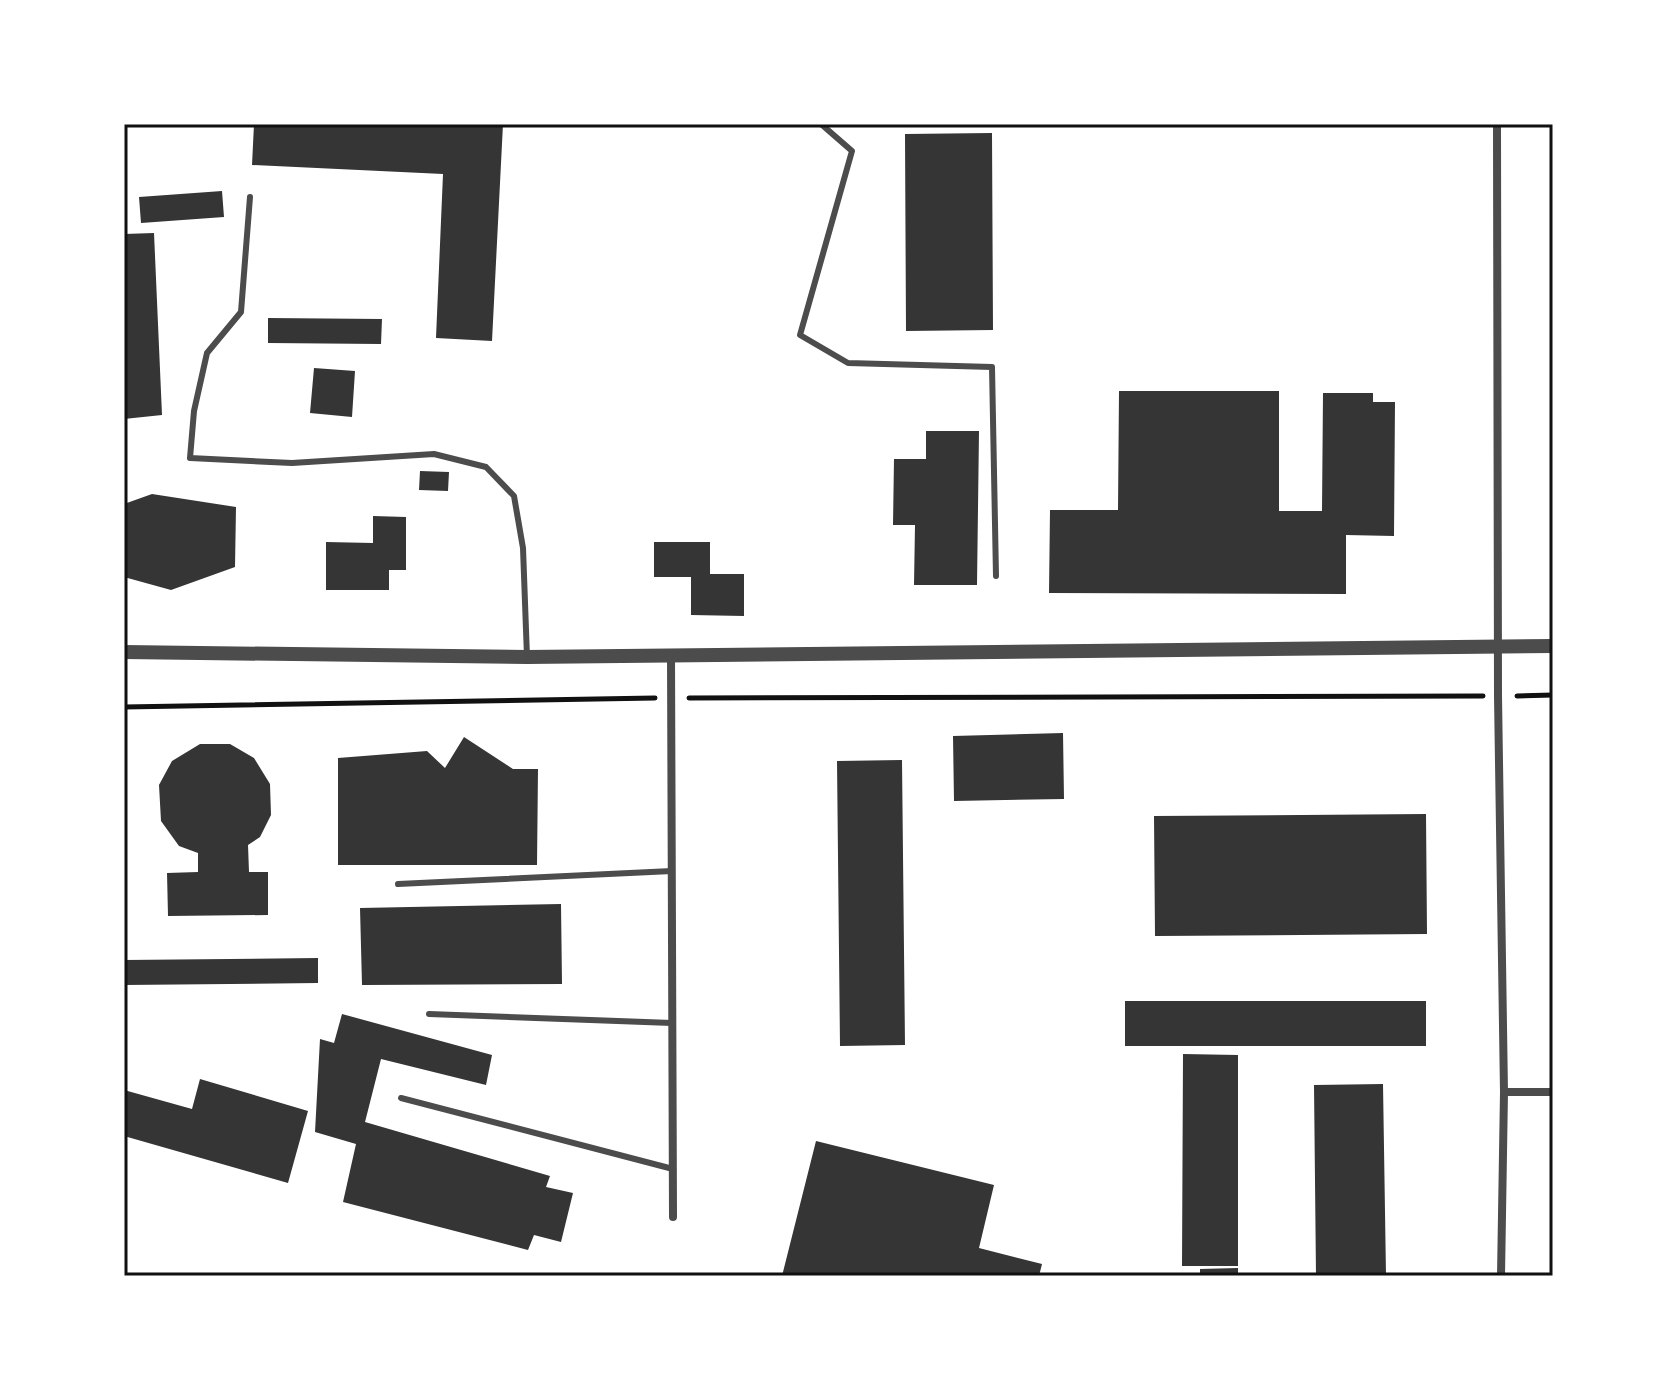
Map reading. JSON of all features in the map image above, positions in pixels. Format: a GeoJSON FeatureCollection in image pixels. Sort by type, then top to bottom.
{"type":"FeatureCollection","features":[{"type":"Feature","properties":{"kind":"street"},"geometry":{"type":"LineString","coordinates":[[1497,124],[1498,696],[1504,1092],[1501,1276]]}},
{"type":"Feature","properties":{"kind":"street"},"geometry":{"type":"LineString","coordinates":[[124,652],[527,657],[1553,646]]}},
{"type":"Feature","properties":{"kind":"street"},"geometry":{"type":"LineString","coordinates":[[671,655],[673,1217]]}},
{"type":"Feature","properties":{"kind":"street"},"geometry":{"type":"LineString","coordinates":[[1504,1092],[1553,1092]]}},
{"type":"Feature","properties":{"kind":"lane"},"geometry":{"type":"LineString","coordinates":[[821,124],[852,151],[800,335],[848,363],[992,367],[996,576]]}},
{"type":"Feature","properties":{"kind":"lane"},"geometry":{"type":"LineString","coordinates":[[250,197],[241,312],[207,353],[194,411],[190,458],[292,463],[434,454],[486,467],[514,496],[523,548],[527,657]]}},
{"type":"Feature","properties":{"kind":"lane"},"geometry":{"type":"LineString","coordinates":[[398,884],[672,871]]}},
{"type":"Feature","properties":{"kind":"lane"},"geometry":{"type":"LineString","coordinates":[[429,1014],[672,1023]]}},
{"type":"Feature","properties":{"kind":"lane"},"geometry":{"type":"LineString","coordinates":[[401,1098],[673,1169]]}},
{"type":"Feature","properties":{"kind":"path"},"geometry":{"type":"LineString","coordinates":[[124,707],[672,698],[1553,695]]}},
{"type":"Feature","properties":{"kind":"building"},"geometry":{"type":"Polygon","coordinates":[[[254,124],[503,124],[492,341],[436,338],[443,174],[252,165],[254,124]]]}},
{"type":"Feature","properties":{"kind":"building"},"geometry":{"type":"Polygon","coordinates":[[[992,133],[993,330],[906,331],[905,134],[992,133]]]}},
{"type":"Feature","properties":{"kind":"building"},"geometry":{"type":"Polygon","coordinates":[[[222,191],[224,217],[141,223],[139,197],[222,191]]]}},
{"type":"Feature","properties":{"kind":"building"},"geometry":{"type":"Polygon","coordinates":[[[154,233],[162,415],[124,419],[124,234],[154,233]]]}},
{"type":"Feature","properties":{"kind":"building"},"geometry":{"type":"Polygon","coordinates":[[[268,318],[382,319],[381,344],[268,343],[268,318]]]}},
{"type":"Feature","properties":{"kind":"building"},"geometry":{"type":"Polygon","coordinates":[[[314,368],[355,371],[352,417],[310,413],[314,368]]]}},
{"type":"Feature","properties":{"kind":"building"},"geometry":{"type":"Polygon","coordinates":[[[1119,391],[1279,391],[1279,511],[1322,511],[1323,393],[1373,393],[1373,402],[1395,402],[1394,536],[1346,535],[1346,594],[1049,593],[1050,510],[1118,510],[1119,391]]]}},
{"type":"Feature","properties":{"kind":"building"},"geometry":{"type":"Polygon","coordinates":[[[926,431],[979,431],[977,585],[914,585],[915,525],[893,525],[894,459],[926,459],[926,431]]]}},
{"type":"Feature","properties":{"kind":"building"},"geometry":{"type":"Polygon","coordinates":[[[420,471],[449,472],[448,491],[419,490],[420,471]]]}},
{"type":"Feature","properties":{"kind":"building"},"geometry":{"type":"Polygon","coordinates":[[[152,494],[236,507],[235,567],[171,590],[124,577],[124,504],[152,494]]]}},
{"type":"Feature","properties":{"kind":"building"},"geometry":{"type":"Polygon","coordinates":[[[373,516],[406,517],[406,570],[389,570],[389,590],[326,590],[326,542],[373,543],[373,516]]]}},
{"type":"Feature","properties":{"kind":"building"},"geometry":{"type":"Polygon","coordinates":[[[654,542],[710,542],[710,574],[744,574],[744,616],[691,615],[691,577],[654,577],[654,542]]]}},
{"type":"Feature","properties":{"kind":"building"},"geometry":{"type":"Polygon","coordinates":[[[1063,733],[1064,799],[954,801],[953,736],[1063,733]]]}},
{"type":"Feature","properties":{"kind":"building"},"geometry":{"type":"Polygon","coordinates":[[[464,737],[513,769],[538,769],[537,865],[338,865],[338,758],[427,751],[445,768],[464,737]]]}},
{"type":"Feature","properties":{"kind":"building"},"geometry":{"type":"Polygon","coordinates":[[[200,744],[230,744],[254,758],[270,784],[271,815],[260,837],[248,845],[249,872],[268,872],[268,915],[168,916],[167,873],[198,872],[198,853],[179,846],[161,821],[159,785],[172,761],[200,744]]]}},
{"type":"Feature","properties":{"kind":"building"},"geometry":{"type":"Polygon","coordinates":[[[902,760],[905,1045],[840,1046],[837,761],[902,760]]]}},
{"type":"Feature","properties":{"kind":"building"},"geometry":{"type":"Polygon","coordinates":[[[1426,814],[1427,934],[1155,936],[1154,816],[1426,814]]]}},
{"type":"Feature","properties":{"kind":"building"},"geometry":{"type":"Polygon","coordinates":[[[561,904],[562,984],[362,985],[360,908],[561,904]]]}},
{"type":"Feature","properties":{"kind":"building"},"geometry":{"type":"Polygon","coordinates":[[[318,958],[318,983],[124,985],[124,960],[318,958]]]}},
{"type":"Feature","properties":{"kind":"building"},"geometry":{"type":"Polygon","coordinates":[[[1125,1001],[1426,1001],[1426,1046],[1125,1046],[1125,1001]]]}},
{"type":"Feature","properties":{"kind":"building"},"geometry":{"type":"Polygon","coordinates":[[[342,1014],[492,1055],[486,1085],[381,1059],[365,1122],[550,1176],[546,1187],[573,1193],[561,1242],[534,1235],[528,1250],[343,1202],[356,1144],[315,1132],[320,1039],[334,1043],[342,1014]]]}},
{"type":"Feature","properties":{"kind":"building"},"geometry":{"type":"Polygon","coordinates":[[[1183,1054],[1238,1055],[1238,1266],[1182,1266],[1183,1054]]]}},
{"type":"Feature","properties":{"kind":"building"},"geometry":{"type":"Polygon","coordinates":[[[200,1079],[308,1111],[288,1183],[124,1136],[124,1090],[192,1109],[200,1079]]]}},
{"type":"Feature","properties":{"kind":"building"},"geometry":{"type":"Polygon","coordinates":[[[1383,1084],[1386,1276],[1316,1276],[1314,1085],[1383,1084]]]}},
{"type":"Feature","properties":{"kind":"building"},"geometry":{"type":"Polygon","coordinates":[[[816,1141],[994,1185],[979,1248],[1042,1264],[1039,1276],[782,1276],[816,1141]]]}},
{"type":"Feature","properties":{"kind":"building"},"geometry":{"type":"Polygon","coordinates":[[[1238,1268],[1238,1276],[1200,1276],[1200,1269],[1238,1268]]]}}]}
